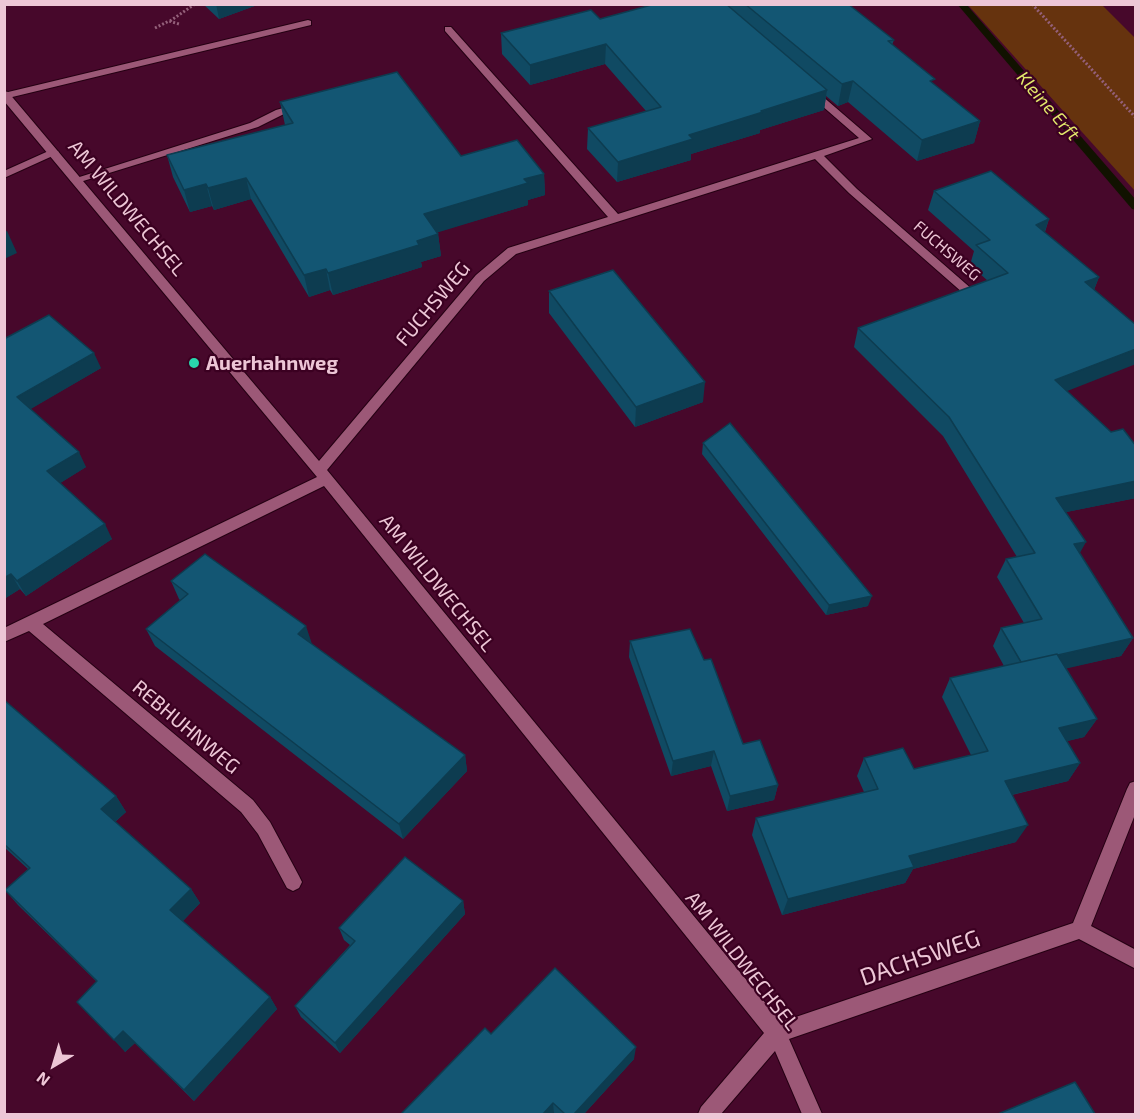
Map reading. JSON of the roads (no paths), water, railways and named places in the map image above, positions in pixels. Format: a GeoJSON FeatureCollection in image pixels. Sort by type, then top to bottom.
{"type":"FeatureCollection","features":[{"type":"Feature","properties":{"kind":"street"},"geometry":{"type":"LineString","coordinates":[[6,95],[308,23]]}},
{"type":"Feature","properties":{"kind":"street"},"geometry":{"type":"LineString","coordinates":[[448,28],[615,217]]}},
{"type":"Feature","properties":{"kind":"street","name":"FUCHSWEG"},"geometry":{"type":"LineString","coordinates":[[322,475],[480,278],[498,260],[528,245],[867,139],[805,87]]}},
{"type":"Feature","properties":{"kind":"street","name":"AM WILDWECHSEL"},"geometry":{"type":"LineString","coordinates":[[6,95],[322,475],[777,1033],[812,1114]]}},
{"type":"Feature","properties":{"kind":"street"},"geometry":{"type":"LineString","coordinates":[[76,180],[254,125],[280,112],[314,103]]}},
{"type":"Feature","properties":{"kind":"street"},"geometry":{"type":"LineString","coordinates":[[4,175],[53,152]]}},
{"type":"Feature","properties":{"kind":"street","name":"FUCHSWEG"},"geometry":{"type":"LineString","coordinates":[[818,156],[853,191],[975,297]]}},
{"type":"Feature","properties":{"kind":"street"},"geometry":{"type":"LineString","coordinates":[[4,636],[322,475]]}},
{"type":"Feature","properties":{"kind":"street","name":"REBHUHNWEG"},"geometry":{"type":"LineString","coordinates":[[30,623],[247,806],[264,828],[293,882]]}},
{"type":"Feature","properties":{"kind":"street"},"geometry":{"type":"LineString","coordinates":[[1136,789],[1080,930],[1136,960]]}},
{"type":"Feature","properties":{"kind":"street","name":"DACHSWEG"},"geometry":{"type":"LineString","coordinates":[[777,1033],[1080,930]]}},
{"type":"Feature","properties":{"kind":"street"},"geometry":{"type":"LineString","coordinates":[[708,1114],[777,1033]]}},
{"type":"Feature","properties":{"kind":"waterway","name":"Kleine Erft"},"geometry":{"type":"LineString","coordinates":[[961,4],[1136,207]]}},
{"type":"Feature","properties":{"kind":"place","name":"Auerhahnweg"},"geometry":{"type":"Point","coordinates":[194,363]}}]}
